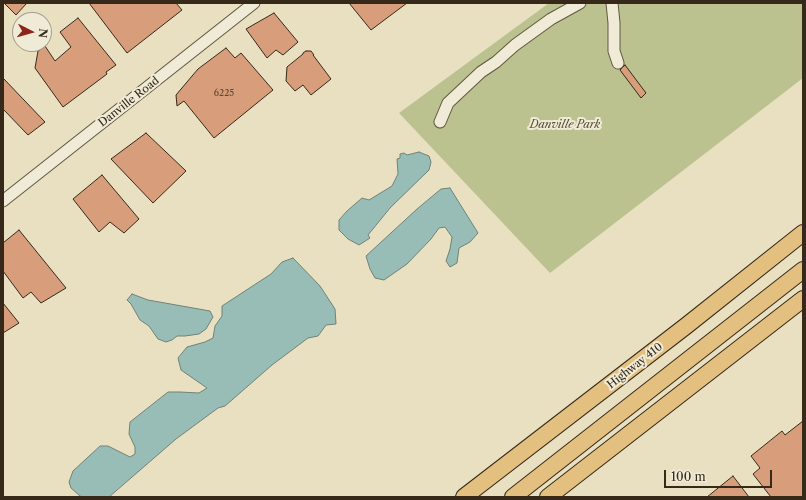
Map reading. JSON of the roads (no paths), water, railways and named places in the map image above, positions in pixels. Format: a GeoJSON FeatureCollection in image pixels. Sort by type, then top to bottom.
{"type":"FeatureCollection","features":[{"type":"Feature","properties":{"kind":"highway","name":"Highway 410"},"geometry":{"type":"LineString","coordinates":[[464,497],[686,326],[803,233]]}},
{"type":"Feature","properties":{"kind":"highway"},"geometry":{"type":"LineString","coordinates":[[513,497],[803,270]]}},
{"type":"Feature","properties":{"kind":"highway"},"geometry":{"type":"LineString","coordinates":[[548,497],[803,299]]}},
{"type":"Feature","properties":{"kind":"highway"},"geometry":{"type":"LineString","coordinates":[[554,497],[610,449]]}},
{"type":"Feature","properties":{"kind":"street","name":"Danville Road"},"geometry":{"type":"LineString","coordinates":[[3,201],[254,3]]}},
{"type":"Feature","properties":{"kind":"street"},"geometry":{"type":"LineString","coordinates":[[440,122],[448,103],[481,72],[551,19],[580,3]]}},
{"type":"Feature","properties":{"kind":"street"},"geometry":{"type":"LineString","coordinates":[[612,3],[614,22],[614,52],[618,63]]}},
{"type":"Feature","properties":{"kind":"water"},"geometry":{"type":"Polygon","coordinates":[[[419,152],[429,156],[431,162],[429,170],[390,208],[368,235],[370,238],[359,245],[348,239],[339,230],[339,220],[362,198],[369,200],[392,186],[398,174],[397,159],[400,158],[400,154],[404,153],[407,155],[419,152]]]}},
{"type":"Feature","properties":{"kind":"water"},"geometry":{"type":"Polygon","coordinates":[[[450,188],[478,233],[470,242],[459,248],[457,263],[450,267],[446,261],[452,237],[445,227],[439,228],[431,239],[407,264],[384,280],[375,278],[370,269],[366,256],[441,189],[450,188]]]}},
{"type":"Feature","properties":{"kind":"water"},"geometry":{"type":"Polygon","coordinates":[[[293,258],[320,286],[335,309],[336,324],[326,325],[318,336],[308,338],[272,365],[225,406],[218,408],[176,439],[109,497],[83,497],[71,488],[69,482],[73,471],[100,446],[108,446],[130,457],[135,454],[135,447],[129,434],[130,422],[168,392],[199,393],[207,388],[181,370],[178,358],[187,347],[213,338],[215,326],[222,316],[222,306],[271,274],[282,262],[293,258]]]}},
{"type":"Feature","properties":{"kind":"water"},"geometry":{"type":"Polygon","coordinates":[[[132,294],[148,300],[210,311],[213,317],[206,329],[199,334],[177,336],[166,342],[158,339],[149,326],[140,320],[127,300],[132,294]]]}},
{"type":"Feature","properties":{"kind":"park label","name":"Danville Park"},"geometry":{"type":"Point","coordinates":[565,125]}}]}
